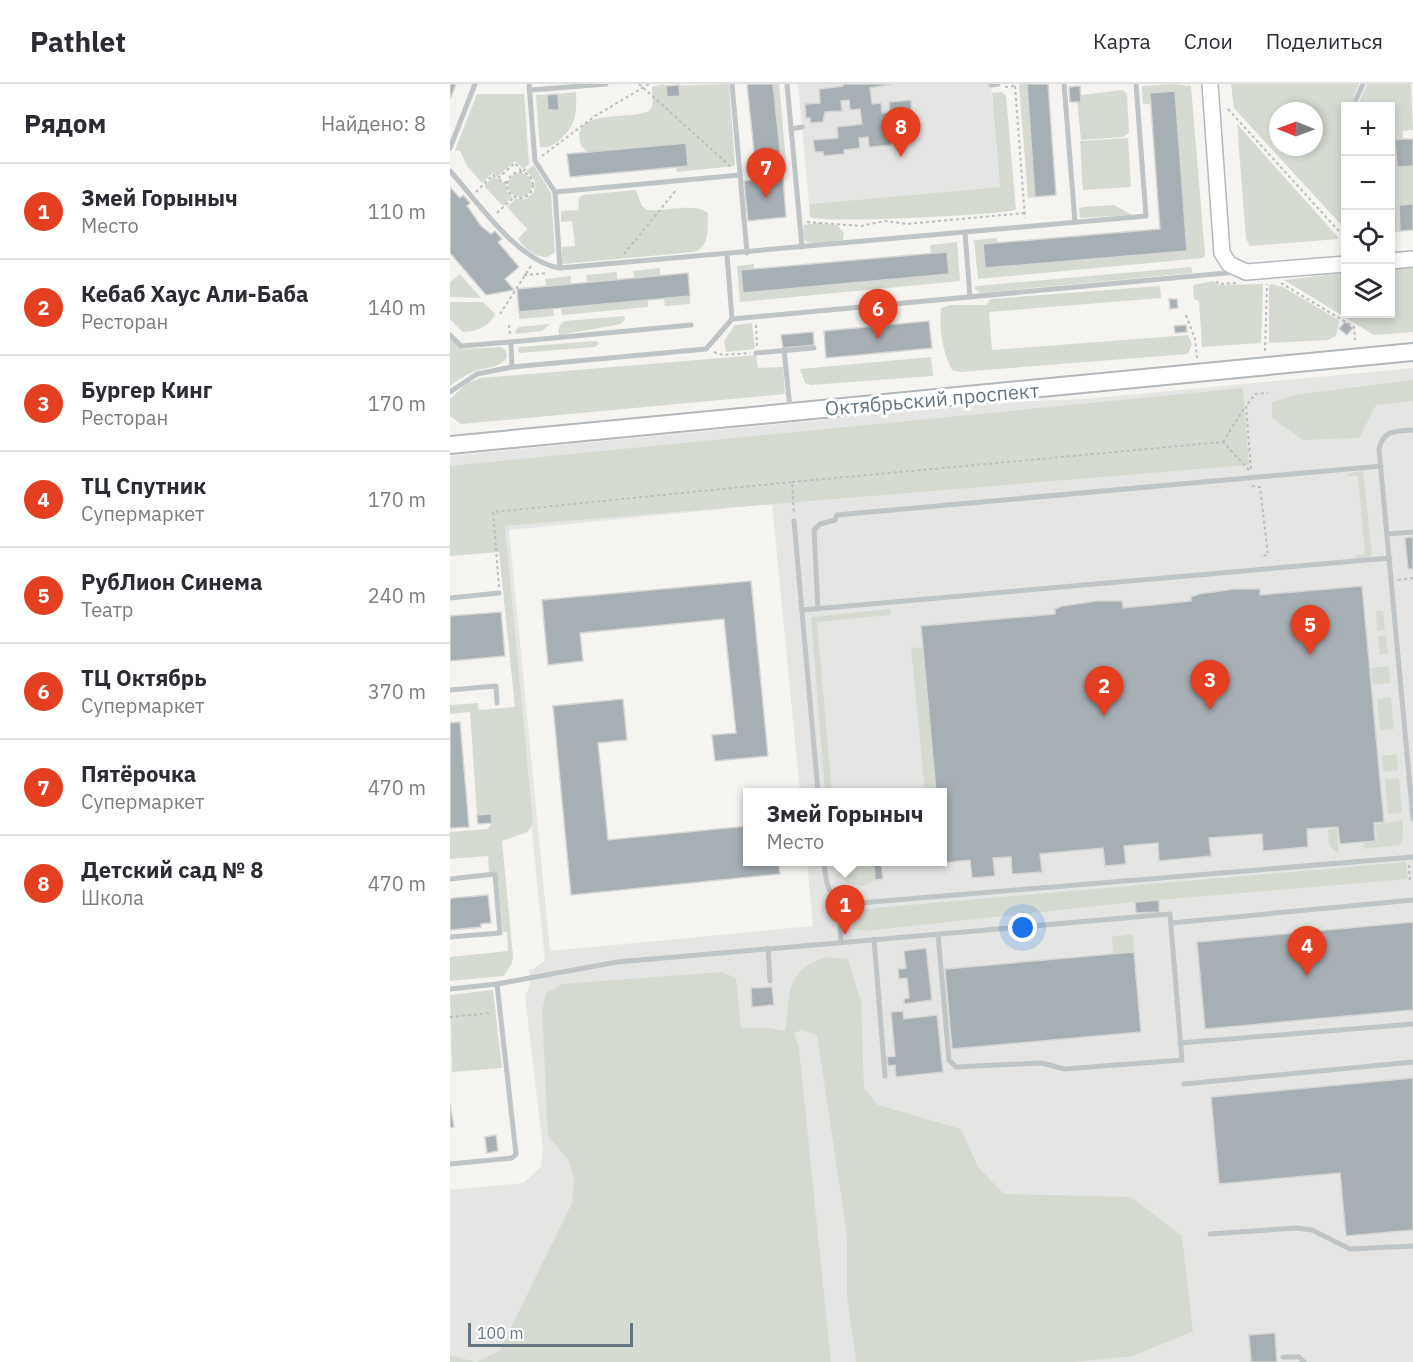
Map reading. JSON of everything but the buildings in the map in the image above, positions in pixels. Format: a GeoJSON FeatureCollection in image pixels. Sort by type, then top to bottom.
{"type":"FeatureCollection","features":[{"type":"Feature","properties":{"kind":"main road","name":"Октябрьский проспект"},"geometry":{"type":"LineString","coordinates":[[450,445],[1413,352]]}},
{"type":"Feature","properties":{"kind":"street"},"geometry":{"type":"LineString","coordinates":[[1210,84],[1222,253],[1229,264],[1242,277],[1341,265]]}},
{"type":"Feature","properties":{"kind":"street"},"geometry":{"type":"LineString","coordinates":[[1395,261],[1413,259]]}},
{"type":"Feature","properties":{"kind":"lane"},"geometry":{"type":"LineString","coordinates":[[450,148],[475,84]]}},
{"type":"Feature","properties":{"kind":"lane"},"geometry":{"type":"LineString","coordinates":[[560,268],[555,192],[536,161],[530,87],[606,84]]}},
{"type":"Feature","properties":{"kind":"lane"},"geometry":{"type":"LineString","coordinates":[[732,84],[747,253]]}},
{"type":"Feature","properties":{"kind":"lane"},"geometry":{"type":"LineString","coordinates":[[787,84],[802,248]]}},
{"type":"Feature","properties":{"kind":"lane"},"geometry":{"type":"LineString","coordinates":[[991,85],[998,84]]}},
{"type":"Feature","properties":{"kind":"lane"},"geometry":{"type":"LineString","coordinates":[[1064,84],[1075,222]]}},
{"type":"Feature","properties":{"kind":"lane"},"geometry":{"type":"LineString","coordinates":[[450,171],[535,261],[560,268],[727,255],[1146,216],[1136,84]]}},
{"type":"Feature","properties":{"kind":"lane"},"geometry":{"type":"LineString","coordinates":[[1355,102],[1363,84]]}},
{"type":"Feature","properties":{"kind":"lane"},"geometry":{"type":"LineString","coordinates":[[791,129],[802,127]]}},
{"type":"Feature","properties":{"kind":"lane"},"geometry":{"type":"LineString","coordinates":[[555,192],[740,175]]}},
{"type":"Feature","properties":{"kind":"lane"},"geometry":{"type":"LineString","coordinates":[[965,232],[970,297]]}},
{"type":"Feature","properties":{"kind":"lane"},"geometry":{"type":"LineString","coordinates":[[727,255],[732,319]]}},
{"type":"Feature","properties":{"kind":"lane"},"geometry":{"type":"LineString","coordinates":[[450,392],[477,374],[512,367],[706,349],[732,319],[1214,275],[1242,277]]}},
{"type":"Feature","properties":{"kind":"lane"},"geometry":{"type":"LineString","coordinates":[[450,334],[461,346],[691,325]]}},
{"type":"Feature","properties":{"kind":"lane"},"geometry":{"type":"LineString","coordinates":[[511,342],[512,367]]}},
{"type":"Feature","properties":{"kind":"lane"},"geometry":{"type":"LineString","coordinates":[[757,353],[814,348]]}},
{"type":"Feature","properties":{"kind":"lane"},"geometry":{"type":"LineString","coordinates":[[784,350],[790,412]]}},
{"type":"Feature","properties":{"kind":"lane"},"geometry":{"type":"LineString","coordinates":[[1413,430],[1394,431],[1382,438],[1381,466],[1413,819]]}},
{"type":"Feature","properties":{"kind":"lane"},"geometry":{"type":"LineString","coordinates":[[818,609],[814,530],[820,524],[835,520],[837,515],[1381,466]]}},
{"type":"Feature","properties":{"kind":"lane"},"geometry":{"type":"LineString","coordinates":[[794,522],[818,788]]}},
{"type":"Feature","properties":{"kind":"lane"},"geometry":{"type":"LineString","coordinates":[[1388,534],[1413,532]]}},
{"type":"Feature","properties":{"kind":"lane"},"geometry":{"type":"LineString","coordinates":[[802,610],[1390,558]]}},
{"type":"Feature","properties":{"kind":"lane"},"geometry":{"type":"LineString","coordinates":[[450,598],[499,593]]}},
{"type":"Feature","properties":{"kind":"lane"},"geometry":{"type":"LineString","coordinates":[[450,690],[496,686],[498,703]]}},
{"type":"Feature","properties":{"kind":"lane"},"geometry":{"type":"LineString","coordinates":[[824,866],[826,883],[831,894],[839,902],[847,904],[1411,859]]}},
{"type":"Feature","properties":{"kind":"lane"},"geometry":{"type":"LineString","coordinates":[[450,879],[495,874],[500,933],[450,937]]}},
{"type":"Feature","properties":{"kind":"lane"},"geometry":{"type":"LineString","coordinates":[[1171,923],[1413,900]]}},
{"type":"Feature","properties":{"kind":"lane"},"geometry":{"type":"LineString","coordinates":[[839,902],[841,942]]}},
{"type":"Feature","properties":{"kind":"lane"},"geometry":{"type":"LineString","coordinates":[[450,989],[497,984],[617,962],[768,948],[1170,914],[1182,1060],[1064,1069],[1042,1063],[956,1067],[949,1060],[938,934]]}},
{"type":"Feature","properties":{"kind":"lane"},"geometry":{"type":"LineString","coordinates":[[874,939],[885,1076]]}},
{"type":"Feature","properties":{"kind":"lane"},"geometry":{"type":"LineString","coordinates":[[768,948],[770,981]]}},
{"type":"Feature","properties":{"kind":"lane"},"geometry":{"type":"LineString","coordinates":[[450,1164],[512,1158],[516,1154],[497,984]]}},
{"type":"Feature","properties":{"kind":"lane"},"geometry":{"type":"LineString","coordinates":[[1180,1043],[1413,1024]]}},
{"type":"Feature","properties":{"kind":"lane"},"geometry":{"type":"LineString","coordinates":[[1184,1084],[1413,1062]]}},
{"type":"Feature","properties":{"kind":"lane"},"geometry":{"type":"LineString","coordinates":[[1210,1234],[1296,1228],[1312,1230],[1350,1250],[1413,1246]]}},
{"type":"Feature","properties":{"kind":"lane"},"geometry":{"type":"LineString","coordinates":[[1283,1357],[1299,1357],[1304,1362]]}},
{"type":"Feature","properties":{"kind":"path"},"geometry":{"type":"LineString","coordinates":[[639,84],[740,175]]}},
{"type":"Feature","properties":{"kind":"path"},"geometry":{"type":"LineString","coordinates":[[536,161],[595,116],[649,84]]}},
{"type":"Feature","properties":{"kind":"path"},"geometry":{"type":"LineString","coordinates":[[1015,86],[1026,227]]}},
{"type":"Feature","properties":{"kind":"path"},"geometry":{"type":"LineString","coordinates":[[1228,109],[1341,234]]}},
{"type":"Feature","properties":{"kind":"path"},"geometry":{"type":"LineString","coordinates":[[492,218],[514,197],[526,196],[533,187],[530,176],[522,172],[515,163],[497,179]]}},
{"type":"Feature","properties":{"kind":"path"},"geometry":{"type":"LineString","coordinates":[[506,171],[511,175]]}},
{"type":"Feature","properties":{"kind":"path"},"geometry":{"type":"LineString","coordinates":[[514,197],[508,191],[507,183],[511,175],[522,172]]}},
{"type":"Feature","properties":{"kind":"path"},"geometry":{"type":"LineString","coordinates":[[472,196],[493,175],[507,183]]}},
{"type":"Feature","properties":{"kind":"path"},"geometry":{"type":"LineString","coordinates":[[616,263],[685,180]]}},
{"type":"Feature","properties":{"kind":"path"},"geometry":{"type":"LineString","coordinates":[[800,222],[815,221],[861,226],[885,222],[907,224],[1025,213]]}},
{"type":"Feature","properties":{"kind":"path"},"geometry":{"type":"LineString","coordinates":[[500,314],[535,261]]}},
{"type":"Feature","properties":{"kind":"path"},"geometry":{"type":"LineString","coordinates":[[1214,275],[1218,284],[1242,277]]}},
{"type":"Feature","properties":{"kind":"path"},"geometry":{"type":"LineString","coordinates":[[1265,351],[1267,281],[1275,281],[1354,327],[1355,340]]}},
{"type":"Feature","properties":{"kind":"path"},"geometry":{"type":"LineString","coordinates":[[1185,315],[1195,339],[1197,359]]}},
{"type":"Feature","properties":{"kind":"path"},"geometry":{"type":"LineString","coordinates":[[706,349],[723,355],[757,353],[755,317]]}},
{"type":"Feature","properties":{"kind":"path"},"geometry":{"type":"LineString","coordinates":[[1223,442],[1255,394],[1268,393]]}},
{"type":"Feature","properties":{"kind":"path"},"geometry":{"type":"LineString","coordinates":[[1223,442],[1251,472],[1246,405]]}},
{"type":"Feature","properties":{"kind":"path"},"geometry":{"type":"LineString","coordinates":[[499,593],[493,512],[1223,442]]}},
{"type":"Feature","properties":{"kind":"path"},"geometry":{"type":"LineString","coordinates":[[792,482],[794,522]]}},
{"type":"Feature","properties":{"kind":"path"},"geometry":{"type":"LineString","coordinates":[[1252,486],[1260,487],[1268,555],[1260,556]]}},
{"type":"Feature","properties":{"kind":"path"},"geometry":{"type":"LineString","coordinates":[[1392,580],[1413,578]]}},
{"type":"Feature","properties":{"kind":"path"},"geometry":{"type":"LineString","coordinates":[[1410,882],[1411,859]]}},
{"type":"Feature","properties":{"kind":"path"},"geometry":{"type":"LineString","coordinates":[[450,1017],[500,1012]]}},
{"type":"Feature","properties":{"kind":"shaded area"},"geometry":{"type":"Polygon","coordinates":[[[663,84],[666,86],[729,84],[735,166],[677,172],[676,167],[688,165],[686,143],[588,152],[582,147],[580,130],[586,123],[595,119],[633,115],[650,110],[653,102],[652,87],[663,84]]]}},
{"type":"Feature","properties":{"kind":"shaded area"},"geometry":{"type":"Polygon","coordinates":[[[773,84],[779,84],[787,172],[782,173],[773,84]]]}},
{"type":"Feature","properties":{"kind":"shaded area"},"geometry":{"type":"Polygon","coordinates":[[[798,84],[991,84],[1000,187],[809,204],[798,84]]]}},
{"type":"Feature","properties":{"kind":"shaded area"},"geometry":{"type":"Polygon","coordinates":[[[1019,84],[1027,84],[1035,197],[1028,198],[1019,84]]]}},
{"type":"Feature","properties":{"kind":"shaded area"},"geometry":{"type":"Polygon","coordinates":[[[1172,84],[1191,86],[1205,254],[1203,258],[978,279],[974,240],[997,238],[997,243],[983,244],[986,268],[1187,251],[1175,92],[1150,93],[1151,104],[1143,104],[1142,86],[1172,84]]]}},
{"type":"Feature","properties":{"kind":"shaded area"},"geometry":{"type":"Polygon","coordinates":[[[1231,84],[1359,84],[1352,102],[1341,102],[1341,225],[1278,156],[1323,156],[1323,102],[1269,102],[1269,146],[1234,108],[1231,84]]]}},
{"type":"Feature","properties":{"kind":"shaded area"},"geometry":{"type":"Polygon","coordinates":[[[1367,84],[1411,84],[1413,130],[1403,131],[1403,139],[1395,140],[1395,102],[1359,102],[1367,84]]]}},
{"type":"Feature","properties":{"kind":"shaded area"},"geometry":{"type":"Polygon","coordinates":[[[1123,90],[1127,94],[1129,133],[1123,137],[1081,140],[1077,102],[1081,101],[1081,95],[1123,90]]]}},
{"type":"Feature","properties":{"kind":"shaded area"},"geometry":{"type":"Polygon","coordinates":[[[576,92],[574,120],[569,131],[552,145],[540,147],[536,95],[547,95],[548,110],[558,110],[558,94],[576,92]]]}},
{"type":"Feature","properties":{"kind":"shaded area"},"geometry":{"type":"Polygon","coordinates":[[[1002,92],[1006,96],[1016,210],[876,219],[845,220],[810,217],[809,204],[1000,187],[992,93],[1002,92]]]}},
{"type":"Feature","properties":{"kind":"shaded area"},"geometry":{"type":"Polygon","coordinates":[[[477,94],[524,94],[529,164],[523,169],[515,161],[497,177],[493,173],[482,183],[467,166],[460,151],[455,150],[477,94]]]}},
{"type":"Feature","properties":{"kind":"shaded area"},"geometry":{"type":"Polygon","coordinates":[[[1237,124],[1338,239],[1250,246],[1246,239],[1237,124]]]}},
{"type":"Feature","properties":{"kind":"shaded area"},"geometry":{"type":"Polygon","coordinates":[[[1128,138],[1131,187],[1083,190],[1080,141],[1128,138]]]}},
{"type":"Feature","properties":{"kind":"shaded area"},"geometry":{"type":"Polygon","coordinates":[[[1395,140],[1397,167],[1413,166],[1413,204],[1399,205],[1400,231],[1395,233],[1395,140]]]}},
{"type":"Feature","properties":{"kind":"shaded area"},"geometry":{"type":"Polygon","coordinates":[[[534,165],[551,193],[555,252],[548,257],[531,252],[518,239],[527,229],[507,207],[515,199],[526,199],[534,192],[535,181],[526,171],[534,165]]]}},
{"type":"Feature","properties":{"kind":"shaded area"},"geometry":{"type":"Polygon","coordinates":[[[520,173],[528,177],[532,185],[528,193],[520,197],[512,193],[508,185],[512,177],[520,173]]]}},
{"type":"Feature","properties":{"kind":"shaded area"},"geometry":{"type":"Polygon","coordinates":[[[493,177],[506,184],[507,191],[512,197],[503,206],[484,186],[493,177]]]}},
{"type":"Feature","properties":{"kind":"shaded area"},"geometry":{"type":"Polygon","coordinates":[[[636,190],[642,206],[647,210],[695,208],[708,213],[707,236],[703,245],[694,252],[562,264],[562,247],[575,246],[572,221],[561,222],[561,211],[578,210],[579,198],[583,195],[636,190]]]}},
{"type":"Feature","properties":{"kind":"shaded area"},"geometry":{"type":"Polygon","coordinates":[[[1114,205],[1132,215],[1080,218],[1079,209],[1083,207],[1114,205]]]}},
{"type":"Feature","properties":{"kind":"shaded area"},"geometry":{"type":"Polygon","coordinates":[[[818,223],[837,225],[844,233],[843,240],[822,244],[806,242],[803,237],[804,225],[818,223]]]}},
{"type":"Feature","properties":{"kind":"shaded area"},"geometry":{"type":"Polygon","coordinates":[[[957,242],[960,281],[740,302],[737,266],[754,264],[754,269],[949,273],[947,252],[931,253],[930,245],[957,242]]]}},
{"type":"Feature","properties":{"kind":"shaded area"},"geometry":{"type":"Polygon","coordinates":[[[1413,266],[1413,332],[1374,335],[1346,318],[1395,318],[1395,268],[1413,266]]]}},
{"type":"Feature","properties":{"kind":"shaded area"},"geometry":{"type":"Polygon","coordinates":[[[1191,267],[1193,273],[980,293],[974,288],[977,286],[1191,267]]]}},
{"type":"Feature","properties":{"kind":"shaded area"},"geometry":{"type":"Polygon","coordinates":[[[660,268],[660,275],[634,278],[633,271],[660,268]]]}},
{"type":"Feature","properties":{"kind":"shaded area"},"geometry":{"type":"Polygon","coordinates":[[[617,272],[617,279],[587,282],[586,275],[617,272]]]}},
{"type":"Feature","properties":{"kind":"shaded area"},"geometry":{"type":"Polygon","coordinates":[[[1341,273],[1341,315],[1284,280],[1341,273]]]}},
{"type":"Feature","properties":{"kind":"shaded area"},"geometry":{"type":"Polygon","coordinates":[[[460,274],[481,298],[450,297],[450,282],[460,274]]]}},
{"type":"Feature","properties":{"kind":"shaded area"},"geometry":{"type":"Polygon","coordinates":[[[571,276],[571,284],[546,286],[545,279],[571,276]]]}},
{"type":"Feature","properties":{"kind":"shaded area"},"geometry":{"type":"Polygon","coordinates":[[[1214,281],[1218,285],[1263,284],[1261,343],[1202,347],[1199,301],[1194,299],[1193,285],[1214,281]]]}},
{"type":"Feature","properties":{"kind":"shaded area"},"geometry":{"type":"Polygon","coordinates":[[[1269,285],[1283,287],[1337,319],[1339,322],[1336,336],[1328,340],[1269,343],[1269,285]]]}},
{"type":"Feature","properties":{"kind":"shaded area"},"geometry":{"type":"Polygon","coordinates":[[[1160,286],[1161,298],[989,312],[992,350],[1188,335],[1192,344],[1188,354],[960,372],[952,370],[946,355],[940,324],[941,308],[950,305],[986,305],[991,299],[1160,286]]]}},
{"type":"Feature","properties":{"kind":"shaded area"},"geometry":{"type":"Polygon","coordinates":[[[690,296],[690,304],[665,306],[664,299],[690,296]]]}},
{"type":"Feature","properties":{"kind":"shaded area"},"geometry":{"type":"Polygon","coordinates":[[[648,300],[648,307],[562,315],[561,308],[648,300]]]}},
{"type":"Feature","properties":{"kind":"shaded area"},"geometry":{"type":"Polygon","coordinates":[[[450,302],[483,302],[495,314],[482,328],[463,332],[450,319],[450,302]]]}},
{"type":"Feature","properties":{"kind":"shaded area"},"geometry":{"type":"Polygon","coordinates":[[[553,309],[554,316],[519,319],[519,312],[553,309]]]}},
{"type":"Feature","properties":{"kind":"shaded area"},"geometry":{"type":"Polygon","coordinates":[[[624,316],[625,320],[621,324],[560,335],[558,332],[560,325],[565,321],[624,316]]]}},
{"type":"Feature","properties":{"kind":"shaded area"},"geometry":{"type":"Polygon","coordinates":[[[752,323],[755,349],[726,352],[724,341],[735,325],[752,323]]]}},
{"type":"Feature","properties":{"kind":"shaded area"},"geometry":{"type":"Polygon","coordinates":[[[550,324],[542,331],[516,334],[515,331],[519,327],[550,324]]]}},
{"type":"Feature","properties":{"kind":"shaded area"},"geometry":{"type":"Polygon","coordinates":[[[450,339],[462,349],[501,347],[506,351],[507,358],[496,365],[469,374],[450,386],[450,339]]]}},
{"type":"Feature","properties":{"kind":"shaded area"},"geometry":{"type":"Polygon","coordinates":[[[596,341],[599,343],[595,347],[520,353],[518,351],[519,347],[596,341]]]}},
{"type":"Feature","properties":{"kind":"shaded area"},"geometry":{"type":"Polygon","coordinates":[[[756,355],[758,368],[783,367],[785,394],[461,424],[450,416],[450,399],[466,384],[480,378],[756,355]]]}},
{"type":"Feature","properties":{"kind":"shaded area"},"geometry":{"type":"Polygon","coordinates":[[[931,357],[933,376],[811,385],[805,383],[800,369],[931,357]]]}},
{"type":"Feature","properties":{"kind":"shaded area"},"geometry":{"type":"Polygon","coordinates":[[[1413,368],[1413,1362],[450,1362],[450,1190],[523,1183],[541,1167],[543,1149],[525,996],[530,985],[529,971],[545,961],[499,508],[450,513],[450,456],[1006,402],[1085,399],[1413,368]],[[772,504],[509,530],[550,951],[813,926],[807,866],[947,866],[947,788],[800,788],[772,504]]]}},
{"type":"Feature","properties":{"kind":"shaded area"},"geometry":{"type":"Polygon","coordinates":[[[1413,380],[1413,401],[1376,405],[1359,438],[1303,440],[1272,418],[1272,402],[1294,395],[1413,380]]]}},
{"type":"Feature","properties":{"kind":"shaded area"},"geometry":{"type":"Polygon","coordinates":[[[1243,388],[1249,465],[505,526],[533,823],[528,832],[502,841],[512,963],[504,976],[450,981],[450,957],[508,951],[507,932],[503,932],[497,872],[489,872],[488,856],[450,859],[450,832],[488,829],[492,823],[491,814],[477,815],[470,712],[450,714],[450,705],[478,703],[479,710],[515,707],[499,552],[450,556],[450,466],[1243,388]]]}},
{"type":"Feature","properties":{"kind":"shaded area"},"geometry":{"type":"Polygon","coordinates":[[[1363,470],[1372,555],[1368,558],[1356,559],[1355,555],[1365,554],[1358,476],[1347,476],[1347,474],[1363,470]]]}},
{"type":"Feature","properties":{"kind":"shaded area"},"geometry":{"type":"Polygon","coordinates":[[[890,609],[891,615],[817,622],[832,788],[825,788],[811,617],[890,609]]]}},
{"type":"Feature","properties":{"kind":"shaded area"},"geometry":{"type":"Polygon","coordinates":[[[1376,611],[1383,611],[1385,630],[1377,631],[1376,611]]]}},
{"type":"Feature","properties":{"kind":"shaded area"},"geometry":{"type":"Polygon","coordinates":[[[1386,635],[1388,654],[1380,655],[1378,636],[1386,635]]]}},
{"type":"Feature","properties":{"kind":"shaded area"},"geometry":{"type":"Polygon","coordinates":[[[923,647],[936,788],[925,788],[911,648],[923,647]]]}},
{"type":"Feature","properties":{"kind":"shaded area"},"geometry":{"type":"Polygon","coordinates":[[[1389,666],[1390,683],[1373,685],[1371,668],[1389,666]]]}},
{"type":"Feature","properties":{"kind":"shaded area"},"geometry":{"type":"Polygon","coordinates":[[[1391,697],[1394,729],[1380,730],[1377,699],[1391,697]]]}},
{"type":"Feature","properties":{"kind":"shaded area"},"geometry":{"type":"Polygon","coordinates":[[[1397,754],[1398,770],[1383,772],[1382,756],[1397,754]]]}},
{"type":"Feature","properties":{"kind":"shaded area"},"geometry":{"type":"Polygon","coordinates":[[[1399,778],[1402,813],[1388,814],[1385,779],[1399,778]]]}},
{"type":"Feature","properties":{"kind":"shaded area"},"geometry":{"type":"Polygon","coordinates":[[[1403,820],[1403,837],[1400,845],[1364,849],[1363,843],[1377,841],[1375,825],[1403,820]]]}},
{"type":"Feature","properties":{"kind":"shaded area"},"geometry":{"type":"Polygon","coordinates":[[[1337,828],[1339,852],[1334,851],[1329,844],[1328,829],[1337,828]]]}},
{"type":"Feature","properties":{"kind":"shaded area"},"geometry":{"type":"Polygon","coordinates":[[[1406,862],[1408,879],[1135,902],[865,931],[852,929],[852,910],[1406,862]]]}},
{"type":"Feature","properties":{"kind":"shaded area"},"geometry":{"type":"Polygon","coordinates":[[[837,866],[874,866],[875,880],[863,886],[847,883],[838,872],[837,866]]]}},
{"type":"Feature","properties":{"kind":"shaded area"},"geometry":{"type":"Polygon","coordinates":[[[1130,934],[1133,936],[1134,952],[1113,954],[1112,937],[1130,934]]]}},
{"type":"Feature","properties":{"kind":"shaded area"},"geometry":{"type":"Polygon","coordinates":[[[825,957],[848,959],[861,1002],[864,1088],[878,1105],[961,1129],[978,1167],[1004,1194],[1131,1197],[1182,1236],[1193,1331],[1133,1356],[1075,1362],[856,1362],[847,1297],[847,1236],[817,1035],[802,1030],[794,1033],[799,1048],[831,1362],[476,1362],[500,1350],[572,1203],[574,1181],[569,1161],[548,1136],[542,1012],[546,993],[562,984],[722,972],[736,978],[741,1028],[769,1028],[785,1031],[789,995],[795,978],[811,963],[825,957]]]}},
{"type":"Feature","properties":{"kind":"shaded area"},"geometry":{"type":"Polygon","coordinates":[[[493,990],[502,1068],[452,1072],[450,995],[493,990]]]}},
{"type":"Feature","properties":{"kind":"shaded area"},"geometry":{"type":"Polygon","coordinates":[[[450,1355],[476,1362],[450,1362],[450,1355]]]}},
{"type":"Feature","properties":{"kind":"place","name":"Детский сад № 8"},"geometry":{"type":"Point","coordinates":[901,157]}},
{"type":"Feature","properties":{"kind":"place","name":"Пятёрочка"},"geometry":{"type":"Point","coordinates":[766,198]}},
{"type":"Feature","properties":{"kind":"place","name":"ТЦ Октябрь"},"geometry":{"type":"Point","coordinates":[878,339]}},
{"type":"Feature","properties":{"kind":"place","name":"РубЛион Синема"},"geometry":{"type":"Point","coordinates":[1310,655]}},
{"type":"Feature","properties":{"kind":"place","name":"Бургер Кинг"},"geometry":{"type":"Point","coordinates":[1210,710]}},
{"type":"Feature","properties":{"kind":"place","name":"Кебаб Хаус Али-Баба"},"geometry":{"type":"Point","coordinates":[1104,716]}},
{"type":"Feature","properties":{"kind":"place","name":"Змей Горыныч"},"geometry":{"type":"Point","coordinates":[845,935]}},
{"type":"Feature","properties":{"kind":"place","name":"ТЦ Спутник"},"geometry":{"type":"Point","coordinates":[1307,976]}}]}
